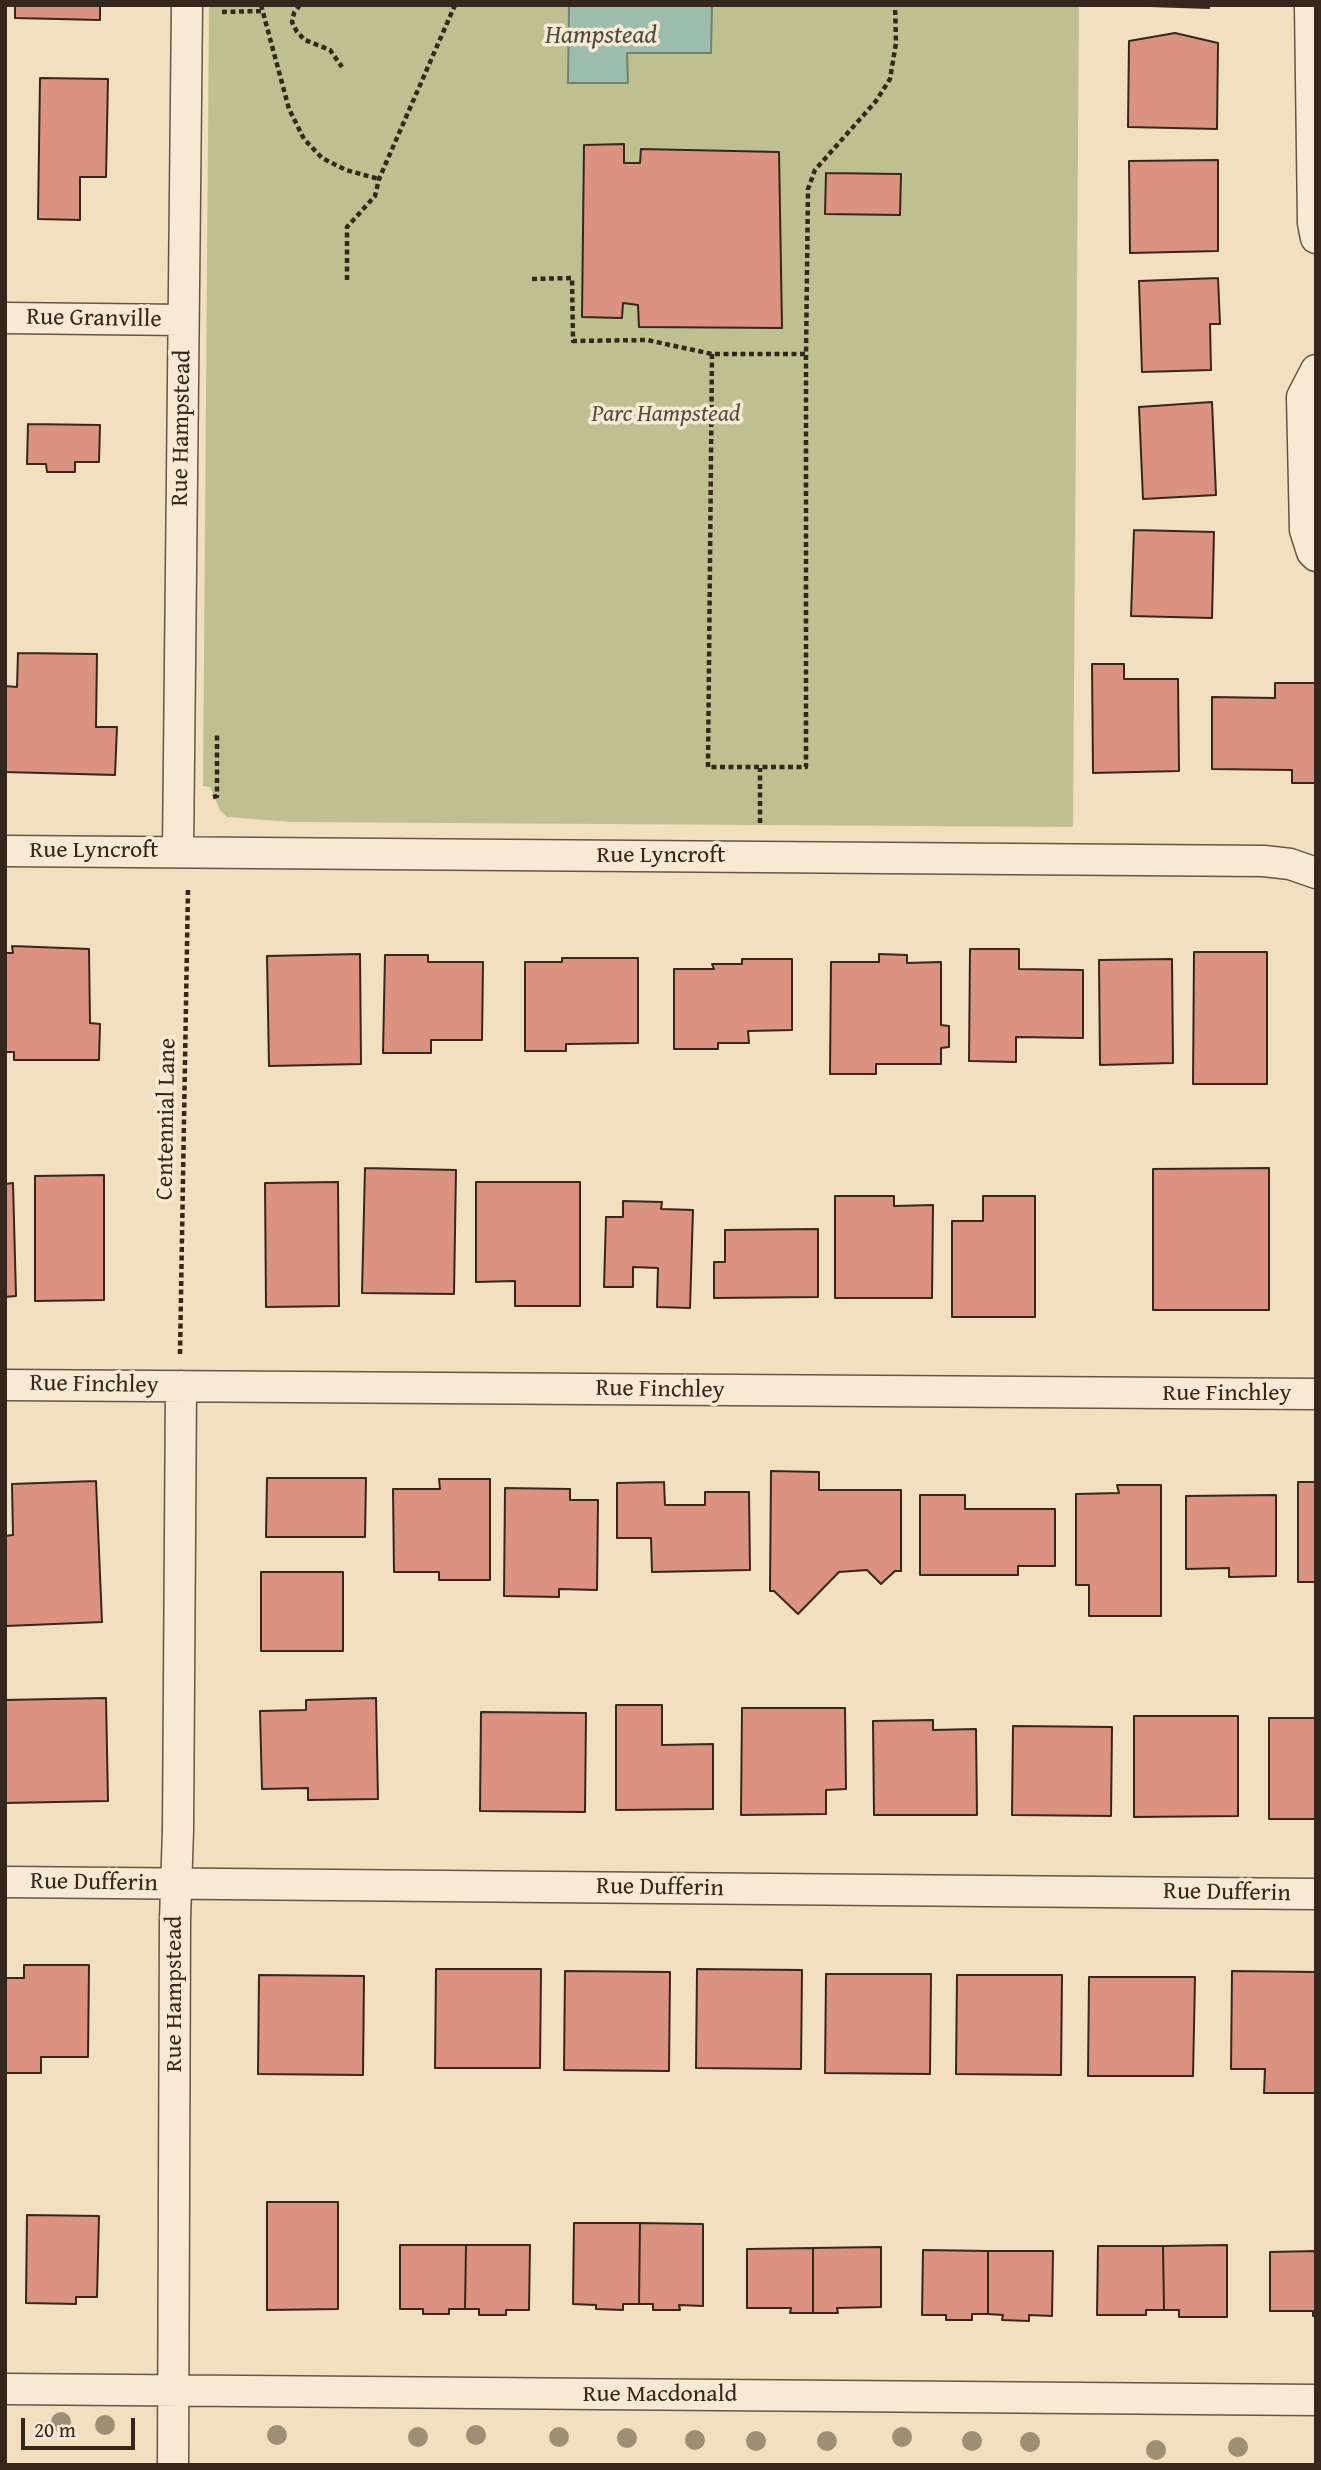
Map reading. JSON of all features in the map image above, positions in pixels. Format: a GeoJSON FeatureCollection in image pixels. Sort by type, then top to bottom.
{"type":"FeatureCollection","features":[{"type":"Feature","properties":{"kind":"street","name":"Rue Hampstead"},"geometry":{"type":"LineString","coordinates":[[178,851],[187,5]]}},
{"type":"Feature","properties":{"kind":"street"},"geometry":{"type":"LineString","coordinates":[[1310,5],[1312,210],[1316,238]]}},
{"type":"Feature","properties":{"kind":"street","name":"Rue Granville"},"geometry":{"type":"LineString","coordinates":[[5,318],[183,320]]}},
{"type":"Feature","properties":{"kind":"street"},"geometry":{"type":"LineString","coordinates":[[1316,370],[1302,397],[1305,530],[1312,552],[1316,556]]}},
{"type":"Feature","properties":{"kind":"street","name":"Rue Lyncroft"},"geometry":{"type":"LineString","coordinates":[[5,851],[1264,861],[1290,864],[1316,873]]}},
{"type":"Feature","properties":{"kind":"street","name":"Rue Finchley"},"geometry":{"type":"LineString","coordinates":[[5,1385],[1316,1394]]}},
{"type":"Feature","properties":{"kind":"street","name":"Rue Hampstead"},"geometry":{"type":"LineString","coordinates":[[173,2465],[181,1387]]}},
{"type":"Feature","properties":{"kind":"street","name":"Rue Dufferin"},"geometry":{"type":"LineString","coordinates":[[5,1882],[1316,1894]]}},
{"type":"Feature","properties":{"kind":"street","name":"Rue Macdonald"},"geometry":{"type":"LineString","coordinates":[[5,2389],[1316,2400]]}},
{"type":"Feature","properties":{"kind":"path"},"geometry":{"type":"LineString","coordinates":[[300,5],[293,13],[292,22],[297,32],[304,40],[330,50],[342,67]]}},
{"type":"Feature","properties":{"kind":"path"},"geometry":{"type":"LineString","coordinates":[[347,280],[347,226],[375,196],[379,179],[455,5]]}},
{"type":"Feature","properties":{"kind":"path"},"geometry":{"type":"LineString","coordinates":[[712,354],[708,767],[806,767],[808,189],[815,170],[876,101],[890,79],[896,43],[895,5]]}},
{"type":"Feature","properties":{"kind":"path"},"geometry":{"type":"LineString","coordinates":[[222,12],[261,8],[289,109],[304,139],[322,158],[346,170],[379,179]]}},
{"type":"Feature","properties":{"kind":"path"},"geometry":{"type":"LineString","coordinates":[[532,279],[572,278],[573,341],[647,340],[712,354],[806,354]]}},
{"type":"Feature","properties":{"kind":"path"},"geometry":{"type":"LineString","coordinates":[[760,768],[760,832]]}},
{"type":"Feature","properties":{"kind":"path","name":"Centennial Lane"},"geometry":{"type":"LineString","coordinates":[[180,1357],[188,882]]}},
{"type":"Feature","properties":{"kind":"green space","name":"Parc Hampstead"},"geometry":{"type":"Polygon","coordinates":[[[209,5],[1079,5],[1073,827],[292,822],[227,817],[220,810],[210,787],[203,786],[209,5]]]}},
{"type":"Feature","properties":{"kind":"water","name":"Hampstead"},"geometry":{"type":"Polygon","coordinates":[[[569,5],[712,5],[711,53],[627,53],[628,83],[568,83],[569,5]]]}},
{"type":"Feature","properties":{"kind":"building"},"geometry":{"type":"Polygon","coordinates":[[[15,5],[100,5],[100,20],[15,18],[15,5]]]}},
{"type":"Feature","properties":{"kind":"building"},"geometry":{"type":"Polygon","coordinates":[[[1121,5],[1209,5],[1209,8],[1121,5]]]}},
{"type":"Feature","properties":{"kind":"building"},"geometry":{"type":"Polygon","coordinates":[[[1175,33],[1218,43],[1217,129],[1128,127],[1129,41],[1175,33]]]}},
{"type":"Feature","properties":{"kind":"building"},"geometry":{"type":"Polygon","coordinates":[[[40,78],[108,79],[106,177],[80,177],[80,220],[38,219],[40,78]]]}},
{"type":"Feature","properties":{"kind":"building"},"geometry":{"type":"Polygon","coordinates":[[[624,144],[624,163],[640,163],[641,149],[779,152],[782,328],[639,327],[638,305],[623,303],[622,318],[582,317],[584,145],[624,144]]]}},
{"type":"Feature","properties":{"kind":"building"},"geometry":{"type":"Polygon","coordinates":[[[1218,160],[1218,251],[1130,253],[1129,161],[1218,160]]]}},
{"type":"Feature","properties":{"kind":"building"},"geometry":{"type":"Polygon","coordinates":[[[826,173],[901,174],[900,215],[825,214],[826,173]]]}},
{"type":"Feature","properties":{"kind":"building"},"geometry":{"type":"Polygon","coordinates":[[[1218,278],[1220,324],[1210,324],[1211,370],[1142,372],[1139,281],[1218,278]]]}},
{"type":"Feature","properties":{"kind":"building"},"geometry":{"type":"Polygon","coordinates":[[[1212,402],[1216,495],[1143,499],[1139,407],[1212,402]]]}},
{"type":"Feature","properties":{"kind":"building"},"geometry":{"type":"Polygon","coordinates":[[[28,424],[100,425],[99,462],[75,462],[75,472],[47,472],[46,464],[27,464],[28,424]]]}},
{"type":"Feature","properties":{"kind":"building"},"geometry":{"type":"Polygon","coordinates":[[[1134,530],[1214,532],[1212,618],[1131,616],[1134,530]]]}},
{"type":"Feature","properties":{"kind":"building"},"geometry":{"type":"Polygon","coordinates":[[[18,653],[97,654],[96,727],[117,727],[115,775],[5,772],[5,686],[17,687],[18,653]]]}},
{"type":"Feature","properties":{"kind":"building"},"geometry":{"type":"Polygon","coordinates":[[[1092,664],[1124,664],[1124,679],[1178,679],[1179,771],[1093,773],[1092,664]]]}},
{"type":"Feature","properties":{"kind":"building"},"geometry":{"type":"Polygon","coordinates":[[[1275,683],[1316,683],[1316,783],[1292,783],[1292,770],[1212,769],[1212,697],[1275,698],[1275,683]]]}},
{"type":"Feature","properties":{"kind":"building"},"geometry":{"type":"Polygon","coordinates":[[[12,946],[89,949],[90,1023],[100,1024],[99,1060],[14,1060],[14,1052],[5,1052],[5,953],[13,953],[12,946]]]}},
{"type":"Feature","properties":{"kind":"building"},"geometry":{"type":"Polygon","coordinates":[[[970,949],[1019,949],[1019,969],[1083,970],[1083,1038],[1016,1037],[1016,1062],[969,1061],[970,949]]]}},
{"type":"Feature","properties":{"kind":"building"},"geometry":{"type":"Polygon","coordinates":[[[1194,952],[1267,952],[1267,1084],[1193,1084],[1194,952]]]}},
{"type":"Feature","properties":{"kind":"building"},"geometry":{"type":"Polygon","coordinates":[[[360,954],[361,1064],[269,1066],[267,956],[360,954]]]}},
{"type":"Feature","properties":{"kind":"building"},"geometry":{"type":"Polygon","coordinates":[[[879,954],[907,955],[907,963],[941,962],[941,1025],[949,1026],[949,1047],[941,1048],[941,1064],[876,1064],[876,1074],[830,1074],[831,962],[879,962],[879,954]]]}},
{"type":"Feature","properties":{"kind":"building"},"geometry":{"type":"Polygon","coordinates":[[[385,955],[428,955],[428,962],[483,962],[482,1040],[431,1040],[431,1053],[383,1053],[385,955]]]}},
{"type":"Feature","properties":{"kind":"building"},"geometry":{"type":"Polygon","coordinates":[[[562,958],[638,958],[638,1043],[566,1044],[566,1051],[525,1051],[525,962],[562,962],[562,958]]]}},
{"type":"Feature","properties":{"kind":"building"},"geometry":{"type":"Polygon","coordinates":[[[742,959],[792,959],[792,1030],[748,1031],[749,1043],[718,1043],[718,1049],[674,1049],[674,969],[714,969],[712,964],[742,964],[742,959]]]}},
{"type":"Feature","properties":{"kind":"building"},"geometry":{"type":"Polygon","coordinates":[[[1172,959],[1173,1063],[1100,1065],[1099,960],[1172,959]]]}},
{"type":"Feature","properties":{"kind":"building"},"geometry":{"type":"Polygon","coordinates":[[[365,1168],[456,1170],[454,1294],[362,1293],[365,1168]]]}},
{"type":"Feature","properties":{"kind":"building"},"geometry":{"type":"Polygon","coordinates":[[[1269,1168],[1269,1310],[1153,1310],[1153,1169],[1269,1168]]]}},
{"type":"Feature","properties":{"kind":"building"},"geometry":{"type":"Polygon","coordinates":[[[104,1175],[104,1300],[35,1301],[35,1176],[104,1175]]]}},
{"type":"Feature","properties":{"kind":"building"},"geometry":{"type":"Polygon","coordinates":[[[338,1182],[339,1306],[266,1307],[265,1183],[338,1182]]]}},
{"type":"Feature","properties":{"kind":"building"},"geometry":{"type":"Polygon","coordinates":[[[476,1182],[580,1182],[580,1306],[515,1306],[515,1281],[476,1282],[476,1182]]]}},
{"type":"Feature","properties":{"kind":"building"},"geometry":{"type":"Polygon","coordinates":[[[13,1183],[16,1296],[5,1297],[5,1184],[13,1183]]]}},
{"type":"Feature","properties":{"kind":"building"},"geometry":{"type":"Polygon","coordinates":[[[835,1196],[894,1196],[894,1206],[933,1205],[932,1298],[835,1298],[835,1196]]]}},
{"type":"Feature","properties":{"kind":"building"},"geometry":{"type":"Polygon","coordinates":[[[983,1196],[1035,1196],[1035,1317],[952,1317],[952,1221],[983,1221],[983,1196]]]}},
{"type":"Feature","properties":{"kind":"building"},"geometry":{"type":"Polygon","coordinates":[[[623,1201],[662,1202],[661,1209],[693,1210],[690,1308],[657,1307],[658,1268],[633,1267],[633,1287],[604,1287],[606,1217],[623,1217],[623,1201]]]}},
{"type":"Feature","properties":{"kind":"building"},"geometry":{"type":"Polygon","coordinates":[[[818,1229],[818,1297],[714,1298],[714,1262],[725,1262],[725,1230],[818,1229]]]}},
{"type":"Feature","properties":{"kind":"building"},"geometry":{"type":"Polygon","coordinates":[[[771,1471],[819,1472],[819,1490],[901,1490],[901,1571],[895,1571],[881,1584],[867,1570],[839,1572],[798,1614],[774,1591],[770,1591],[771,1471]]]}},
{"type":"Feature","properties":{"kind":"building"},"geometry":{"type":"Polygon","coordinates":[[[267,1478],[366,1478],[365,1537],[266,1537],[267,1478]]]}},
{"type":"Feature","properties":{"kind":"building"},"geometry":{"type":"Polygon","coordinates":[[[439,1479],[490,1479],[490,1580],[439,1580],[439,1572],[394,1572],[393,1489],[440,1489],[439,1479]]]}},
{"type":"Feature","properties":{"kind":"building"},"geometry":{"type":"Polygon","coordinates":[[[96,1481],[102,1622],[6,1626],[5,1536],[13,1535],[12,1484],[96,1481]]]}},
{"type":"Feature","properties":{"kind":"building"},"geometry":{"type":"Polygon","coordinates":[[[664,1482],[665,1505],[705,1505],[705,1492],[749,1492],[750,1570],[652,1572],[651,1538],[617,1538],[617,1483],[664,1482]]]}},
{"type":"Feature","properties":{"kind":"building"},"geometry":{"type":"Polygon","coordinates":[[[1298,1482],[1316,1482],[1316,1582],[1298,1582],[1298,1482]]]}},
{"type":"Feature","properties":{"kind":"building"},"geometry":{"type":"Polygon","coordinates":[[[1117,1485],[1161,1485],[1161,1616],[1089,1616],[1089,1585],[1076,1585],[1076,1494],[1119,1493],[1117,1485]]]}},
{"type":"Feature","properties":{"kind":"building"},"geometry":{"type":"Polygon","coordinates":[[[505,1488],[570,1489],[570,1500],[598,1500],[597,1590],[559,1589],[559,1597],[504,1596],[505,1488]]]}},
{"type":"Feature","properties":{"kind":"building"},"geometry":{"type":"Polygon","coordinates":[[[920,1495],[965,1495],[965,1509],[1055,1509],[1055,1566],[1018,1566],[1018,1575],[920,1575],[920,1495]]]}},
{"type":"Feature","properties":{"kind":"building"},"geometry":{"type":"Polygon","coordinates":[[[1276,1495],[1276,1576],[1229,1577],[1229,1568],[1186,1569],[1186,1496],[1276,1495]]]}},
{"type":"Feature","properties":{"kind":"building"},"geometry":{"type":"Polygon","coordinates":[[[261,1572],[343,1572],[343,1651],[261,1651],[261,1572]]]}},
{"type":"Feature","properties":{"kind":"building"},"geometry":{"type":"Polygon","coordinates":[[[106,1698],[108,1801],[5,1803],[5,1700],[106,1698]]]}},
{"type":"Feature","properties":{"kind":"building"},"geometry":{"type":"Polygon","coordinates":[[[376,1698],[378,1799],[308,1800],[308,1788],[262,1789],[260,1711],[306,1710],[306,1700],[376,1698]]]}},
{"type":"Feature","properties":{"kind":"building"},"geometry":{"type":"Polygon","coordinates":[[[616,1705],[662,1705],[662,1745],[713,1744],[713,1809],[616,1810],[616,1705]]]}},
{"type":"Feature","properties":{"kind":"building"},"geometry":{"type":"Polygon","coordinates":[[[742,1708],[845,1708],[846,1789],[826,1790],[826,1814],[741,1815],[742,1708]]]}},
{"type":"Feature","properties":{"kind":"building"},"geometry":{"type":"Polygon","coordinates":[[[481,1712],[586,1713],[585,1812],[480,1811],[481,1712]]]}},
{"type":"Feature","properties":{"kind":"building"},"geometry":{"type":"Polygon","coordinates":[[[1134,1716],[1238,1716],[1238,1816],[1134,1817],[1134,1716]]]}},
{"type":"Feature","properties":{"kind":"building"},"geometry":{"type":"Polygon","coordinates":[[[1269,1718],[1316,1718],[1316,1819],[1269,1819],[1269,1718]]]}},
{"type":"Feature","properties":{"kind":"building"},"geometry":{"type":"Polygon","coordinates":[[[933,1720],[933,1730],[976,1729],[977,1815],[874,1815],[873,1721],[933,1720]]]}},
{"type":"Feature","properties":{"kind":"building"},"geometry":{"type":"Polygon","coordinates":[[[1013,1726],[1112,1727],[1111,1816],[1012,1815],[1013,1726]]]}},
{"type":"Feature","properties":{"kind":"building"},"geometry":{"type":"Polygon","coordinates":[[[24,1965],[89,1965],[88,2057],[41,2057],[41,2073],[5,2073],[5,1978],[24,1978],[24,1965]]]}},
{"type":"Feature","properties":{"kind":"building"},"geometry":{"type":"Polygon","coordinates":[[[436,1969],[541,1969],[540,2068],[435,2068],[436,1969]]]}},
{"type":"Feature","properties":{"kind":"building"},"geometry":{"type":"Polygon","coordinates":[[[697,1969],[802,1970],[801,2069],[696,2068],[697,1969]]]}},
{"type":"Feature","properties":{"kind":"building"},"geometry":{"type":"Polygon","coordinates":[[[565,1971],[670,1972],[669,2071],[564,2070],[565,1971]]]}},
{"type":"Feature","properties":{"kind":"building"},"geometry":{"type":"Polygon","coordinates":[[[1232,1971],[1316,1972],[1316,2093],[1264,2093],[1265,2069],[1231,2069],[1232,1971]]]}},
{"type":"Feature","properties":{"kind":"building"},"geometry":{"type":"Polygon","coordinates":[[[826,1974],[931,1974],[930,2074],[825,2073],[826,1974]]]}},
{"type":"Feature","properties":{"kind":"building"},"geometry":{"type":"Polygon","coordinates":[[[259,1975],[364,1976],[363,2075],[258,2074],[259,1975]]]}},
{"type":"Feature","properties":{"kind":"building"},"geometry":{"type":"Polygon","coordinates":[[[957,1975],[1062,1975],[1061,2075],[956,2074],[957,1975]]]}},
{"type":"Feature","properties":{"kind":"building"},"geometry":{"type":"Polygon","coordinates":[[[1089,1977],[1195,1977],[1193,2076],[1088,2076],[1089,1977]]]}},
{"type":"Feature","properties":{"kind":"building"},"geometry":{"type":"Polygon","coordinates":[[[267,2202],[338,2202],[338,2309],[267,2310],[267,2202]]]}},
{"type":"Feature","properties":{"kind":"building"},"geometry":{"type":"Polygon","coordinates":[[[27,2215],[99,2216],[97,2297],[76,2297],[76,2304],[26,2303],[27,2215]]]}},
{"type":"Feature","properties":{"kind":"building"},"geometry":{"type":"Polygon","coordinates":[[[574,2223],[640,2223],[639,2304],[623,2304],[623,2310],[596,2309],[596,2305],[573,2304],[574,2223]]]}},
{"type":"Feature","properties":{"kind":"building"},"geometry":{"type":"Polygon","coordinates":[[[640,2223],[703,2224],[703,2306],[679,2305],[680,2310],[653,2310],[653,2304],[639,2304],[640,2223]]]}},
{"type":"Feature","properties":{"kind":"building"},"geometry":{"type":"Polygon","coordinates":[[[400,2245],[466,2245],[465,2309],[449,2309],[449,2314],[423,2314],[423,2309],[400,2309],[400,2245]]]}},
{"type":"Feature","properties":{"kind":"building"},"geometry":{"type":"Polygon","coordinates":[[[466,2245],[530,2245],[529,2310],[506,2310],[506,2315],[479,2315],[479,2309],[465,2309],[466,2245]]]}},
{"type":"Feature","properties":{"kind":"building"},"geometry":{"type":"Polygon","coordinates":[[[1227,2245],[1227,2317],[1179,2317],[1179,2310],[1164,2310],[1163,2246],[1227,2245]]]}},
{"type":"Feature","properties":{"kind":"building"},"geometry":{"type":"Polygon","coordinates":[[[1098,2246],[1163,2246],[1164,2310],[1146,2310],[1146,2315],[1097,2315],[1098,2246]]]}},
{"type":"Feature","properties":{"kind":"building"},"geometry":{"type":"Polygon","coordinates":[[[881,2247],[881,2307],[837,2308],[838,2313],[813,2313],[813,2248],[881,2247]]]}},
{"type":"Feature","properties":{"kind":"building"},"geometry":{"type":"Polygon","coordinates":[[[813,2248],[813,2313],[790,2313],[791,2308],[747,2308],[747,2249],[813,2248]]]}},
{"type":"Feature","properties":{"kind":"building"},"geometry":{"type":"Polygon","coordinates":[[[923,2250],[988,2251],[988,2314],[972,2314],[972,2320],[946,2320],[946,2315],[922,2315],[923,2250]]]}},
{"type":"Feature","properties":{"kind":"building"},"geometry":{"type":"Polygon","coordinates":[[[988,2251],[1053,2251],[1052,2316],[1029,2315],[1029,2321],[1002,2320],[1003,2315],[988,2314],[988,2251]]]}},
{"type":"Feature","properties":{"kind":"building"},"geometry":{"type":"Polygon","coordinates":[[[1316,2251],[1316,2316],[1313,2316],[1313,2311],[1270,2311],[1270,2252],[1316,2251]]]}}]}
